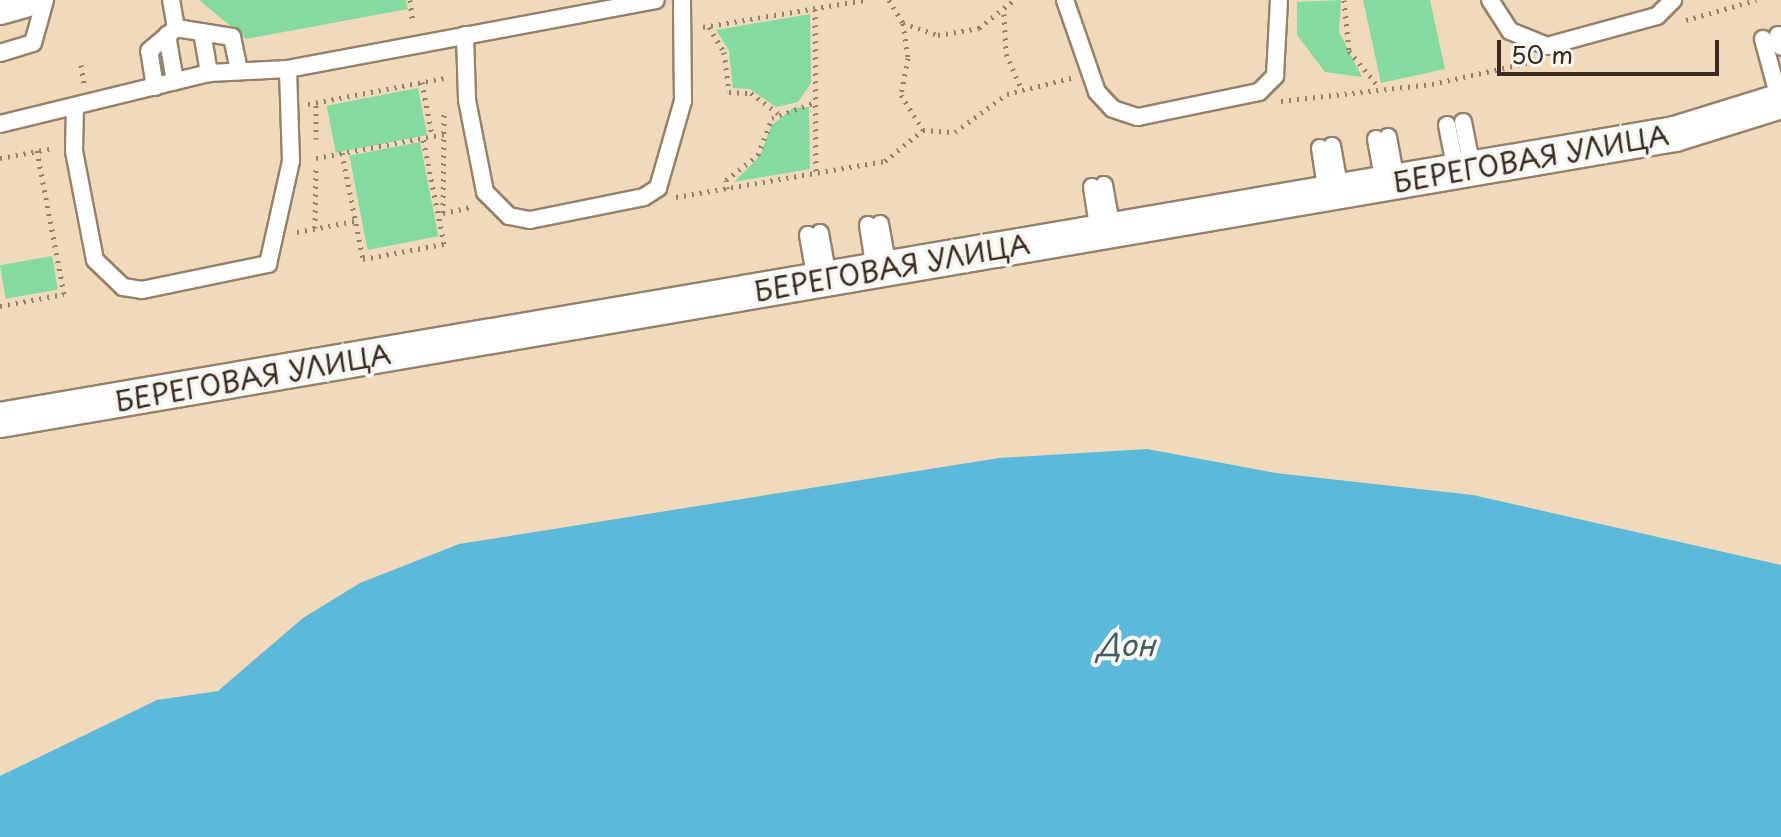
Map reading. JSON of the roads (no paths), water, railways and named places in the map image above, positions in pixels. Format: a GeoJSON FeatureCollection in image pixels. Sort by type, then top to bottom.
{"type":"FeatureCollection","features":[{"type":"Feature","properties":{"kind":"street"},"geometry":{"type":"LineString","coordinates":[[0,7],[25,0]]}},
{"type":"Feature","properties":{"kind":"street","name":"БЕРЕГОВАЯ УЛИЦА"},"geometry":{"type":"LineString","coordinates":[[0,420],[1675,134],[1780,101]]}},
{"type":"Feature","properties":{"kind":"lane"},"geometry":{"type":"LineString","coordinates":[[0,53],[33,43],[45,0]]}},
{"type":"Feature","properties":{"kind":"lane"},"geometry":{"type":"LineString","coordinates":[[171,0],[175,81]]}},
{"type":"Feature","properties":{"kind":"lane"},"geometry":{"type":"LineString","coordinates":[[0,124],[209,73],[288,69],[656,0]]}},
{"type":"Feature","properties":{"kind":"lane"},"geometry":{"type":"LineString","coordinates":[[465,35],[465,74],[492,204],[530,220],[652,194],[670,163],[683,101],[682,0]]}},
{"type":"Feature","properties":{"kind":"lane"},"geometry":{"type":"LineString","coordinates":[[1065,0],[1092,79],[1104,102],[1138,117],[1251,97],[1275,76],[1279,0]]}},
{"type":"Feature","properties":{"kind":"lane"},"geometry":{"type":"LineString","coordinates":[[1490,0],[1510,31],[1547,46],[1668,6]]}},
{"type":"Feature","properties":{"kind":"lane"},"geometry":{"type":"LineString","coordinates":[[155,87],[149,51],[172,32],[202,32],[232,37],[239,71]]}},
{"type":"Feature","properties":{"kind":"lane"},"geometry":{"type":"LineString","coordinates":[[202,32],[209,73]]}},
{"type":"Feature","properties":{"kind":"lane"},"geometry":{"type":"LineString","coordinates":[[1774,41],[1780,101]]}},
{"type":"Feature","properties":{"kind":"lane"},"geometry":{"type":"LineString","coordinates":[[75,106],[74,144],[95,260],[123,287],[142,290],[260,267],[271,258],[291,161],[288,69]]}},
{"type":"Feature","properties":{"kind":"lane"},"geometry":{"type":"LineString","coordinates":[[1455,124],[1464,169]]}},
{"type":"Feature","properties":{"kind":"lane"},"geometry":{"type":"LineString","coordinates":[[1382,138],[1390,182]]}},
{"type":"Feature","properties":{"kind":"lane"},"geometry":{"type":"LineString","coordinates":[[1326,147],[1333,192]]}},
{"type":"Feature","properties":{"kind":"lane"},"geometry":{"type":"LineString","coordinates":[[1098,186],[1106,231]]}},
{"type":"Feature","properties":{"kind":"lane"},"geometry":{"type":"LineString","coordinates":[[874,224],[882,269]]}},
{"type":"Feature","properties":{"kind":"lane"},"geometry":{"type":"LineString","coordinates":[[814,234],[822,279]]}},
{"type":"Feature","properties":{"kind":"water","name":"Дон"},"geometry":{"type":"Polygon","coordinates":[[[1147,449],[1276,473],[1473,495],[1781,565],[1781,837],[0,837],[0,776],[157,700],[218,691],[303,618],[360,583],[459,544],[999,458],[1147,449]]]}}]}
